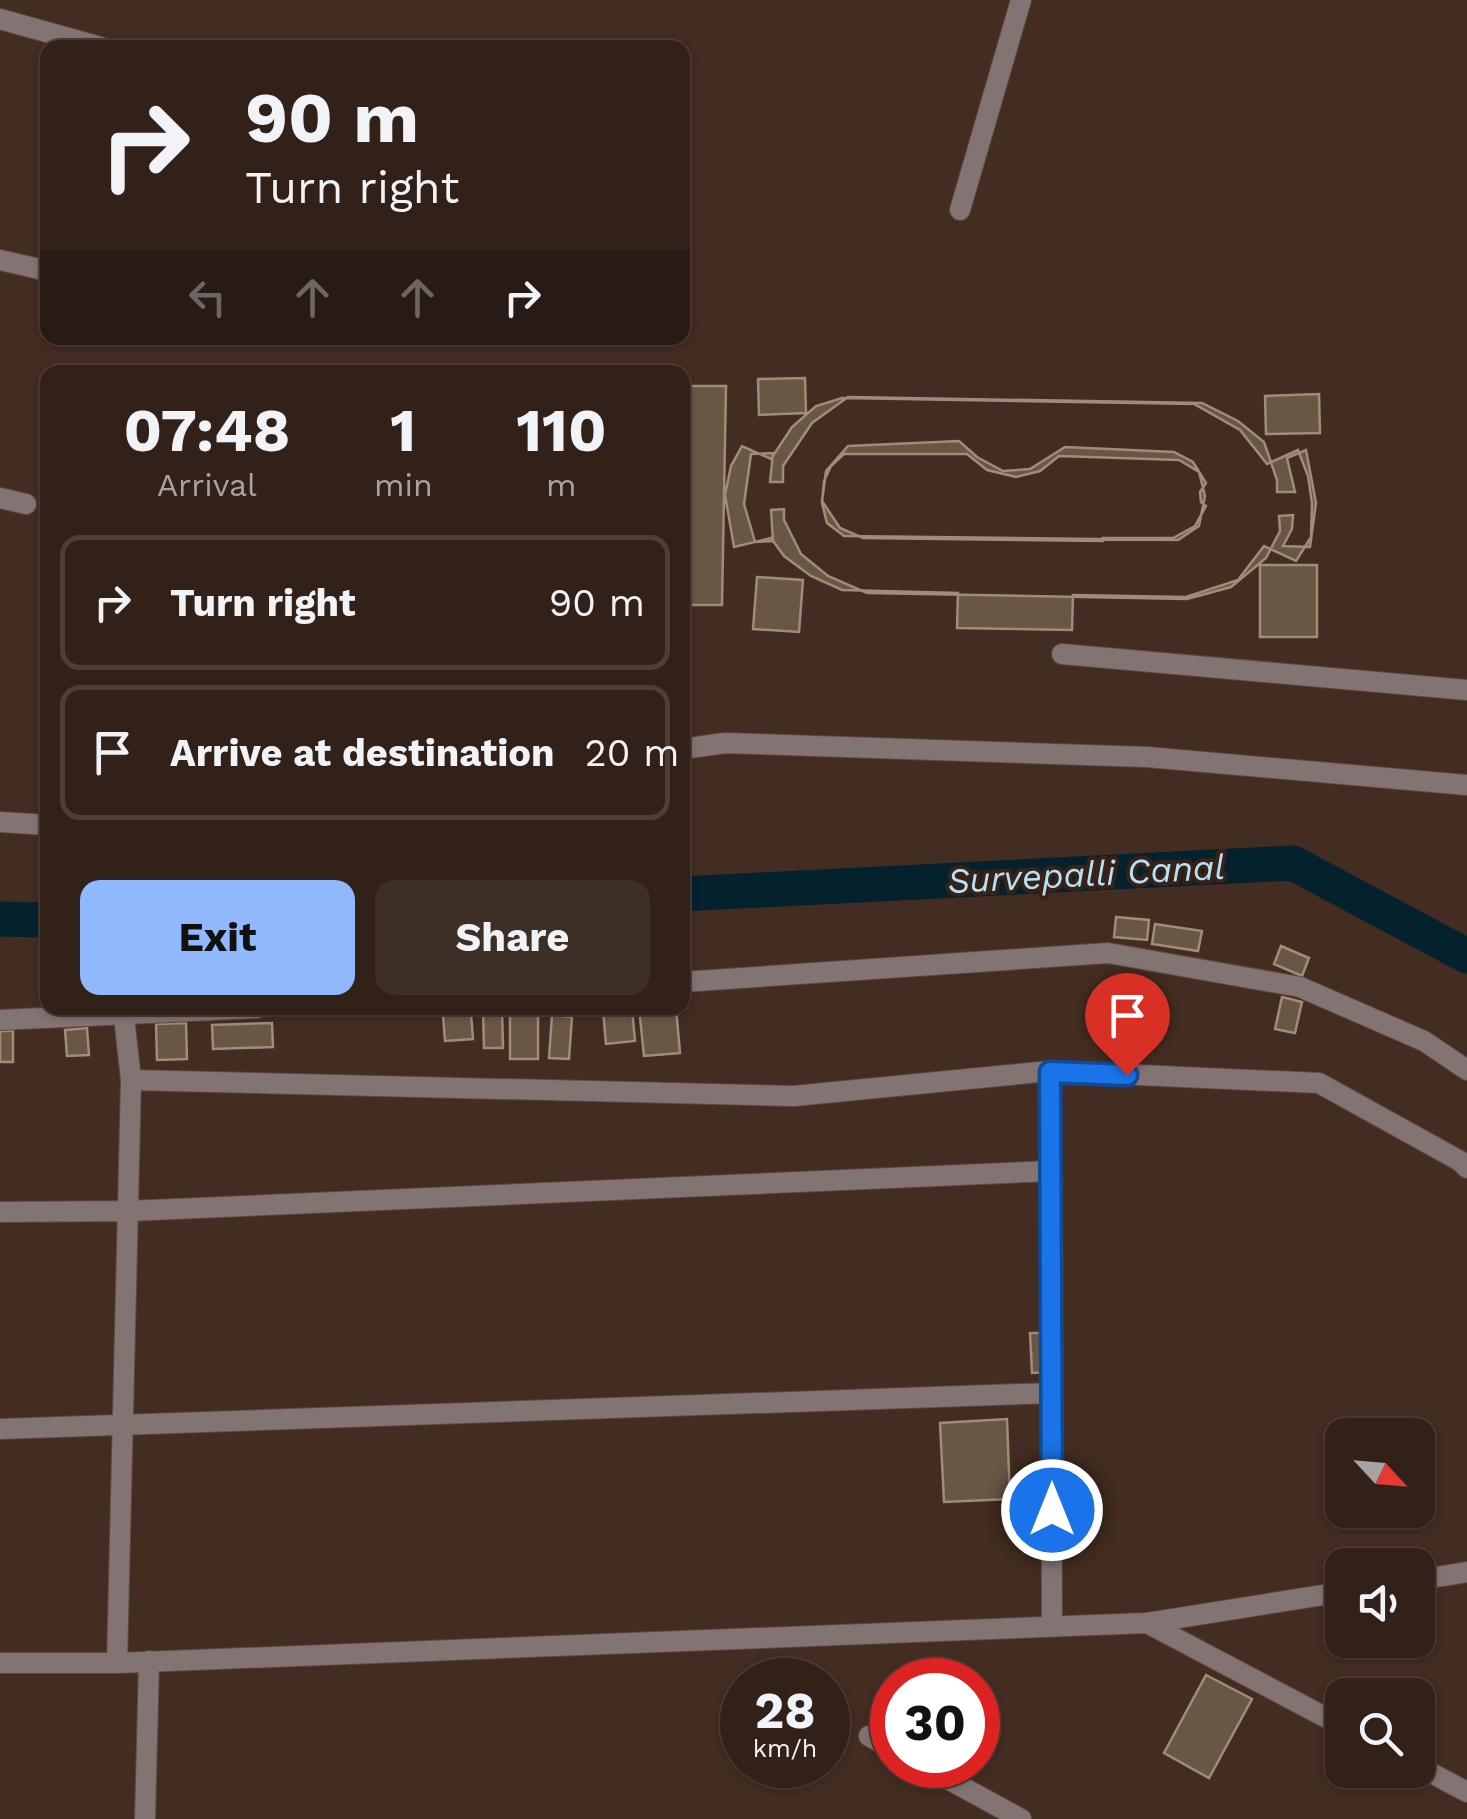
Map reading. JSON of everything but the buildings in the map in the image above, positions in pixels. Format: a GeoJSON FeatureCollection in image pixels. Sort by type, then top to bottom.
{"type":"FeatureCollection","features":[{"type":"Feature","properties":{"kind":"street"},"geometry":{"type":"LineString","coordinates":[[960,210],[1021,0]]}},
{"type":"Feature","properties":{"kind":"street"},"geometry":{"type":"LineString","coordinates":[[0,19],[75,40]]}},
{"type":"Feature","properties":{"kind":"street"},"geometry":{"type":"LineString","coordinates":[[0,260],[40,269]]}},
{"type":"Feature","properties":{"kind":"street"},"geometry":{"type":"LineString","coordinates":[[0,498],[26,504]]}},
{"type":"Feature","properties":{"kind":"street"},"geometry":{"type":"LineString","coordinates":[[1062,654],[1467,690]]}},
{"type":"Feature","properties":{"kind":"street"},"geometry":{"type":"LineString","coordinates":[[690,748],[726,743],[1146,757],[1467,786]]}},
{"type":"Feature","properties":{"kind":"street"},"geometry":{"type":"LineString","coordinates":[[0,822],[40,824]]}},
{"type":"Feature","properties":{"kind":"street"},"geometry":{"type":"LineString","coordinates":[[690,981],[1108,953],[1300,987],[1424,1040],[1467,1070]]}},
{"type":"Feature","properties":{"kind":"street"},"geometry":{"type":"LineString","coordinates":[[0,1020],[77,1015]]}},
{"type":"Feature","properties":{"kind":"street"},"geometry":{"type":"LineString","coordinates":[[117,1663],[131,1080],[123,1015]]}},
{"type":"Feature","properties":{"kind":"street"},"geometry":{"type":"LineString","coordinates":[[131,1080],[794,1096],[1050,1072],[1319,1083],[1460,1160],[1467,1168]]}},
{"type":"Feature","properties":{"kind":"street"},"geometry":{"type":"LineString","coordinates":[[1050,1072],[1052,1626]]}},
{"type":"Feature","properties":{"kind":"street"},"geometry":{"type":"LineString","coordinates":[[0,1212],[128,1211],[1051,1171]]}},
{"type":"Feature","properties":{"kind":"street"},"geometry":{"type":"LineString","coordinates":[[0,1429],[1051,1392]]}},
{"type":"Feature","properties":{"kind":"street"},"geometry":{"type":"LineString","coordinates":[[1435,1577],[1467,1572]]}},
{"type":"Feature","properties":{"kind":"street"},"geometry":{"type":"LineString","coordinates":[[0,1662],[149,1662],[1147,1623],[1325,1595]]}},
{"type":"Feature","properties":{"kind":"street"},"geometry":{"type":"LineString","coordinates":[[1147,1623],[1325,1717]]}},
{"type":"Feature","properties":{"kind":"street"},"geometry":{"type":"LineString","coordinates":[[145,1819],[149,1662]]}},
{"type":"Feature","properties":{"kind":"street"},"geometry":{"type":"LineString","coordinates":[[1435,1775],[1467,1792]]}},
{"type":"Feature","properties":{"kind":"street"},"geometry":{"type":"LineString","coordinates":[[965,1788],[1022,1819]]}},
{"type":"Feature","properties":{"kind":"waterway","name":"Survepalli Canal"},"geometry":{"type":"LineString","coordinates":[[690,894],[1293,863],[1467,956]]}},
{"type":"Feature","properties":{"kind":"waterway","name":"Survepalli Canal"},"geometry":{"type":"LineString","coordinates":[[0,919],[40,920]]}},
{"type":"Feature","properties":{"kind":"route"},"geometry":{"type":"LineString","coordinates":[[1052,1510],[1050,1072],[1127,1075]]}}]}
